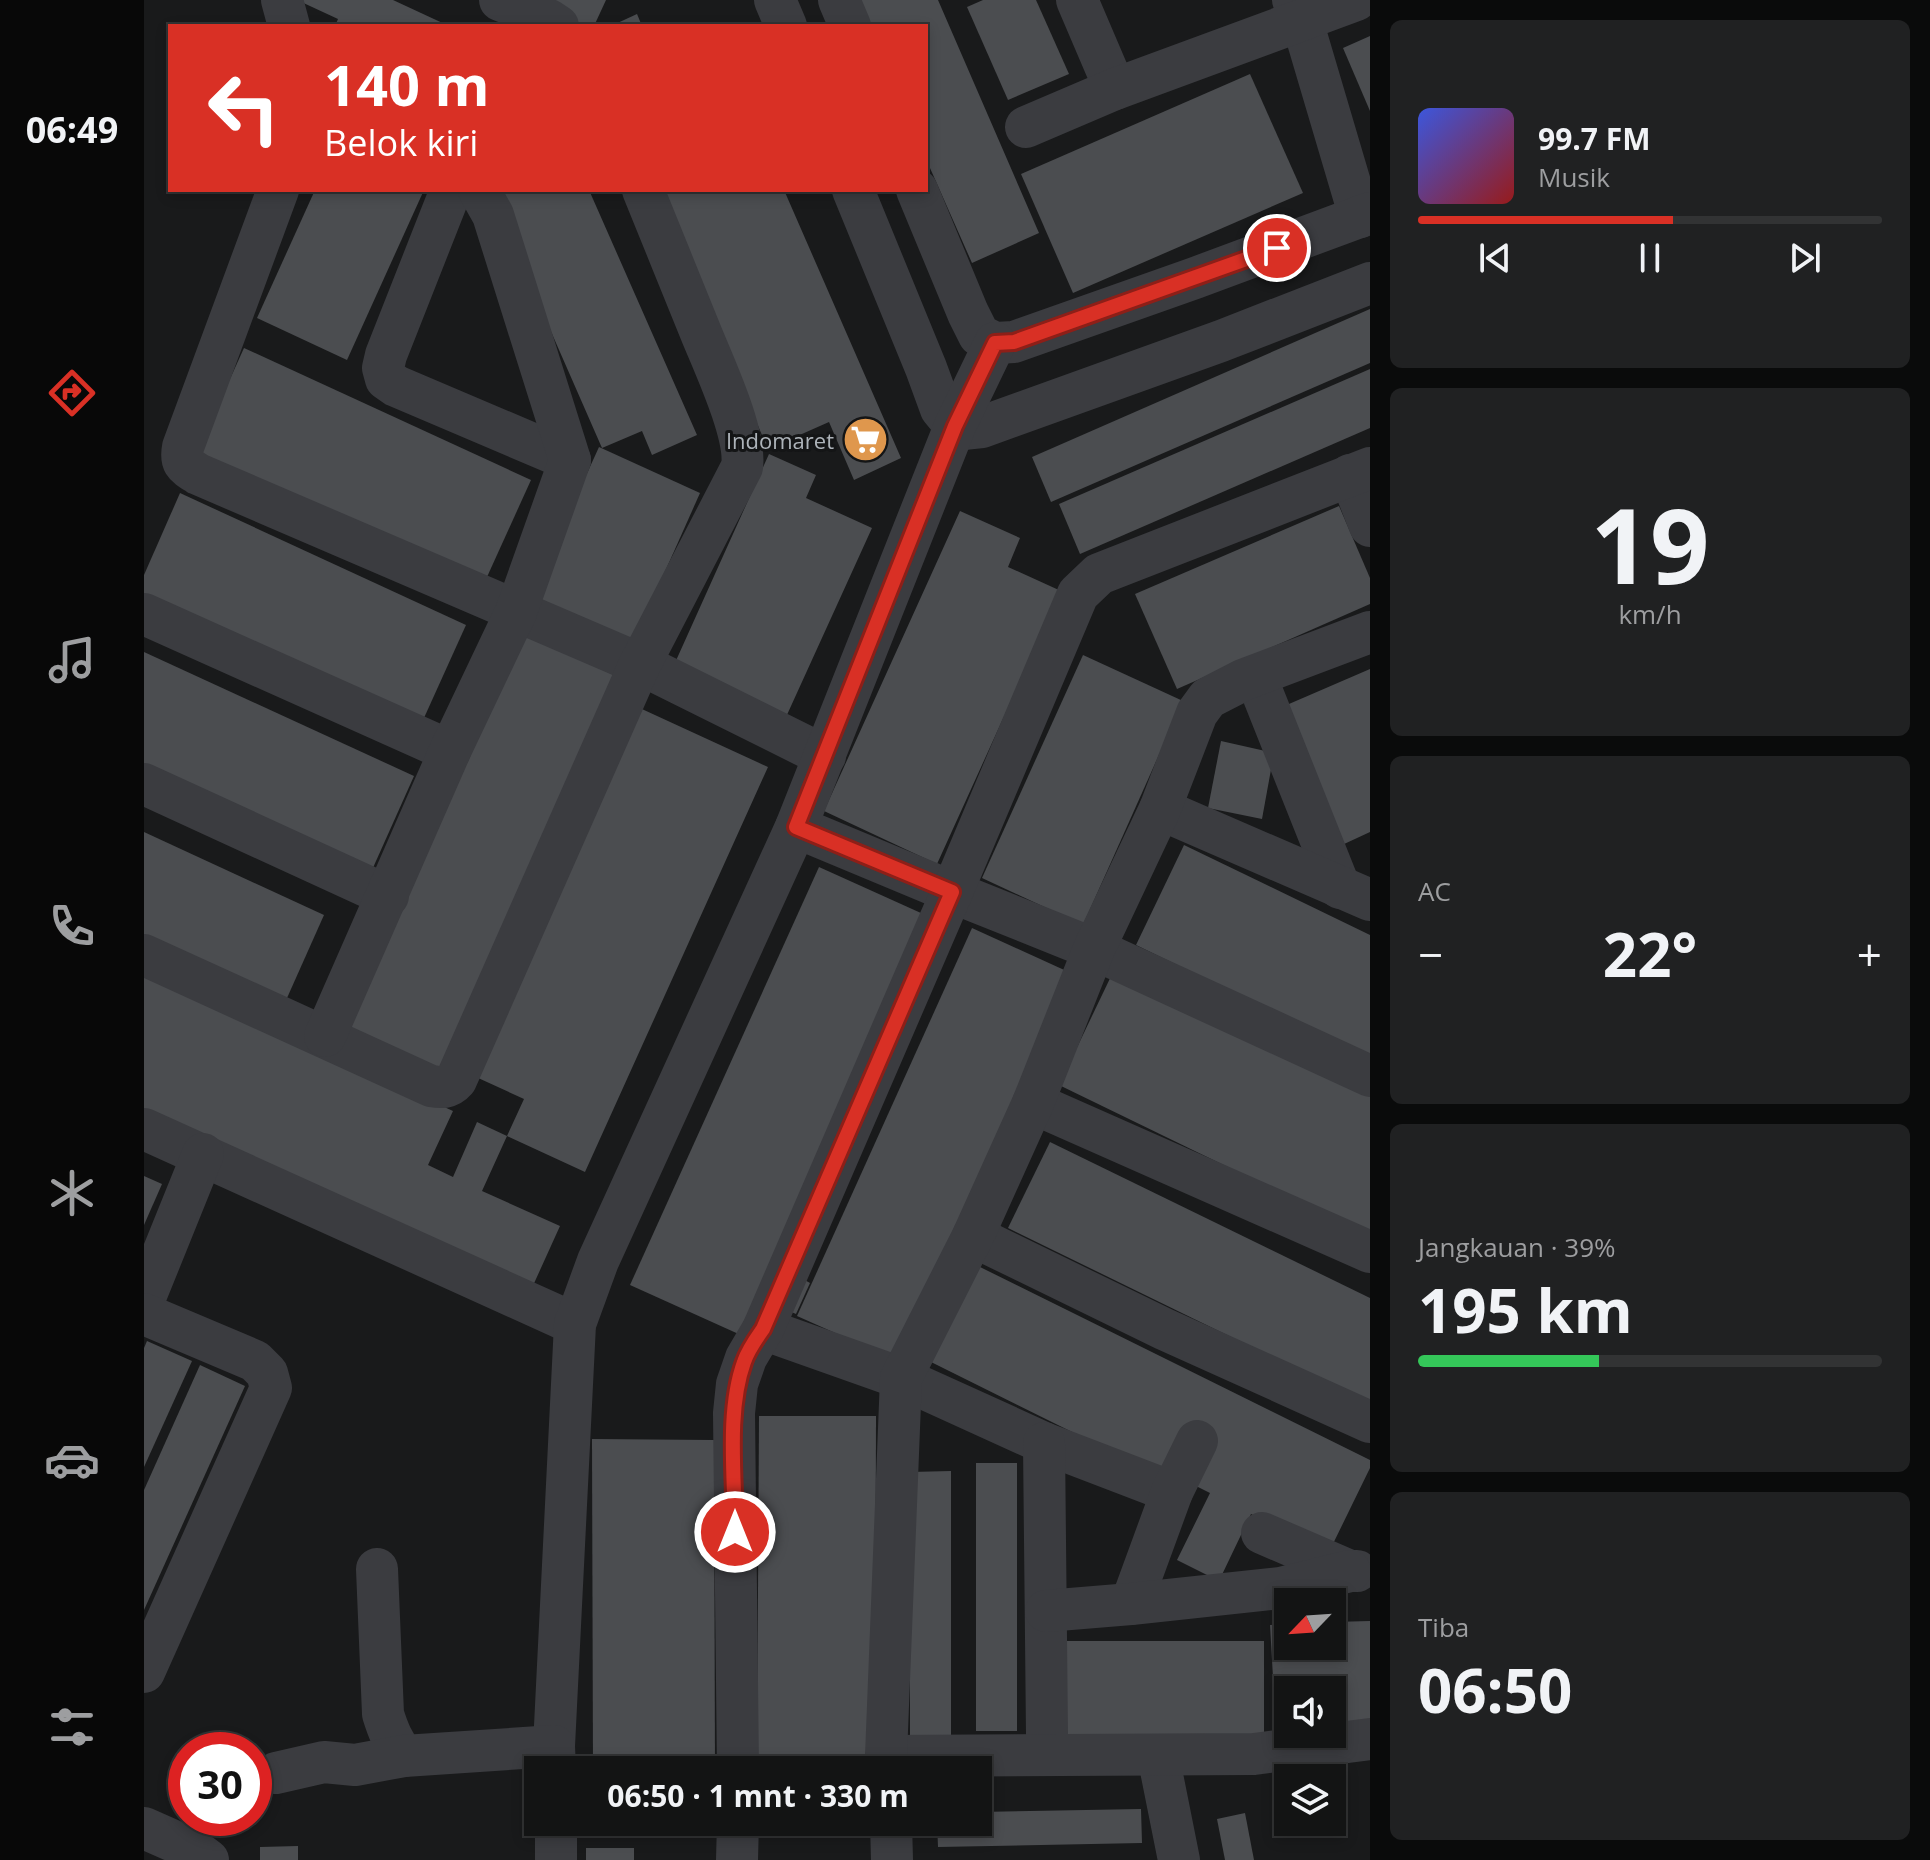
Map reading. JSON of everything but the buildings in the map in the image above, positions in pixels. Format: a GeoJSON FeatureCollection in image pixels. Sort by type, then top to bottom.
{"type":"FeatureCollection","features":[{"type":"Feature","properties":{"kind":"street"},"geometry":{"type":"LineString","coordinates":[[282,0],[288,24]]}},
{"type":"Feature","properties":{"kind":"street"},"geometry":{"type":"LineString","coordinates":[[500,0],[555,24]]}},
{"type":"Feature","properties":{"kind":"street"},"geometry":{"type":"LineString","coordinates":[[775,0],[785,24]]}},
{"type":"Feature","properties":{"kind":"street"},"geometry":{"type":"LineString","coordinates":[[839,0],[849,24]]}},
{"type":"Feature","properties":{"kind":"street"},"geometry":{"type":"LineString","coordinates":[[1077,0],[1115,89]]}},
{"type":"Feature","properties":{"kind":"street"},"geometry":{"type":"LineString","coordinates":[[1026,127],[1298,10],[1356,0]]}},
{"type":"Feature","properties":{"kind":"street"},"geometry":{"type":"LineString","coordinates":[[918,192],[979,335],[995,343],[1014,342],[1365,215],[1298,10]]}},
{"type":"Feature","properties":{"kind":"street"},"geometry":{"type":"LineString","coordinates":[[277,192],[183,447],[181,458],[186,466],[198,474],[640,664],[825,756]]}},
{"type":"Feature","properties":{"kind":"street"},"geometry":{"type":"LineString","coordinates":[[450,192],[386,355],[383,368],[386,379],[570,460]]}},
{"type":"Feature","properties":{"kind":"street"},"geometry":{"type":"LineString","coordinates":[[325,1036],[450,751],[516,612],[570,460],[493,215],[480,192]]}},
{"type":"Feature","properties":{"kind":"street"},"geometry":{"type":"LineString","coordinates":[[144,955],[431,1086],[451,1086],[456,1080],[640,664],[742,467],[742,445],[727,398],[644,192]]}},
{"type":"Feature","properties":{"kind":"street"},"geometry":{"type":"LineString","coordinates":[[854,192],[941,409],[955,426],[963,429],[982,427],[1221,341],[1370,283]]}},
{"type":"Feature","properties":{"kind":"street"},"geometry":{"type":"LineString","coordinates":[[1195,278],[1221,341]]}},
{"type":"Feature","properties":{"kind":"street"},"geometry":{"type":"LineString","coordinates":[[555,1756],[575,1324],[598,1261],[796,827],[955,426],[995,343]]}},
{"type":"Feature","properties":{"kind":"street"},"geometry":{"type":"LineString","coordinates":[[738,1756],[734,1413],[737,1384],[952,892],[1078,594],[1099,574],[1360,471],[1370,526]]}},
{"type":"Feature","properties":{"kind":"street"},"geometry":{"type":"LineString","coordinates":[[144,614],[450,751]]}},
{"type":"Feature","properties":{"kind":"street"},"geometry":{"type":"LineString","coordinates":[[887,1756],[901,1378],[973,1236],[1033,1103],[1094,949],[1160,809],[1197,713],[1208,698],[1243,680],[1370,632]]}},
{"type":"Feature","properties":{"kind":"street"},"geometry":{"type":"LineString","coordinates":[[1256,677],[1355,894]]}},
{"type":"Feature","properties":{"kind":"street"},"geometry":{"type":"LineString","coordinates":[[144,784],[388,896]]}},
{"type":"Feature","properties":{"kind":"street"},"geometry":{"type":"LineString","coordinates":[[1160,809],[1355,894]]}},
{"type":"Feature","properties":{"kind":"street"},"geometry":{"type":"LineString","coordinates":[[796,827],[1094,949],[1370,1076]]}},
{"type":"Feature","properties":{"kind":"street"},"geometry":{"type":"LineString","coordinates":[[1033,1103],[1370,1252]]}},
{"type":"Feature","properties":{"kind":"street"},"geometry":{"type":"LineString","coordinates":[[144,1129],[575,1324]]}},
{"type":"Feature","properties":{"kind":"street"},"geometry":{"type":"LineString","coordinates":[[144,1300],[203,1154]]}},
{"type":"Feature","properties":{"kind":"street"},"geometry":{"type":"LineString","coordinates":[[973,1236],[1164,1329],[1370,1422]]}},
{"type":"Feature","properties":{"kind":"street"},"geometry":{"type":"LineString","coordinates":[[144,1314],[255,1361],[267,1373],[271,1388],[144,1672]]}},
{"type":"Feature","properties":{"kind":"street"},"geometry":{"type":"LineString","coordinates":[[763,1329],[901,1378],[1044,1443],[1172,1492]]}},
{"type":"Feature","properties":{"kind":"street"},"geometry":{"type":"LineString","coordinates":[[1131,1604],[1172,1492],[1197,1441]]}},
{"type":"Feature","properties":{"kind":"street"},"geometry":{"type":"LineString","coordinates":[[1044,1443],[1047,1735]]}},
{"type":"Feature","properties":{"kind":"street"},"geometry":{"type":"LineString","coordinates":[[1262,1533],[1360,1572]]}},
{"type":"Feature","properties":{"kind":"street"},"geometry":{"type":"LineString","coordinates":[[377,1569],[383,1714],[389,1733],[404,1756]]}},
{"type":"Feature","properties":{"kind":"street"},"geometry":{"type":"LineString","coordinates":[[1046,1611],[1281,1588],[1360,1572]]}},
{"type":"Feature","properties":{"kind":"street"},"geometry":{"type":"LineString","coordinates":[[992,1760],[1254,1754],[1370,1739]]}},
{"type":"Feature","properties":{"kind":"street"},"geometry":{"type":"LineString","coordinates":[[1158,1755],[1179,1860]]}},
{"type":"Feature","properties":{"kind":"street"},"geometry":{"type":"LineString","coordinates":[[276,1773],[324,1762],[355,1765],[404,1756],[524,1758]]}},
{"type":"Feature","properties":{"kind":"street"},"geometry":{"type":"LineString","coordinates":[[144,1828],[196,1851],[208,1860]]}},
{"type":"Feature","properties":{"kind":"street"},"geometry":{"type":"LineString","coordinates":[[556,1836],[556,1860]]}},
{"type":"Feature","properties":{"kind":"street"},"geometry":{"type":"LineString","coordinates":[[737,1860],[738,1836]]}},
{"type":"Feature","properties":{"kind":"street"},"geometry":{"type":"LineString","coordinates":[[891,1836],[892,1860]]}},
{"type":"Feature","properties":{"kind":"place","name":"Indomaret"},"geometry":{"type":"Point","coordinates":[865,440]}},
{"type":"Feature","properties":{"kind":"route"},"geometry":{"type":"LineString","coordinates":[[735,1532],[734,1413],[737,1384],[952,892],[796,827],[955,426],[995,343],[1014,342],[1277,248]]}}]}
